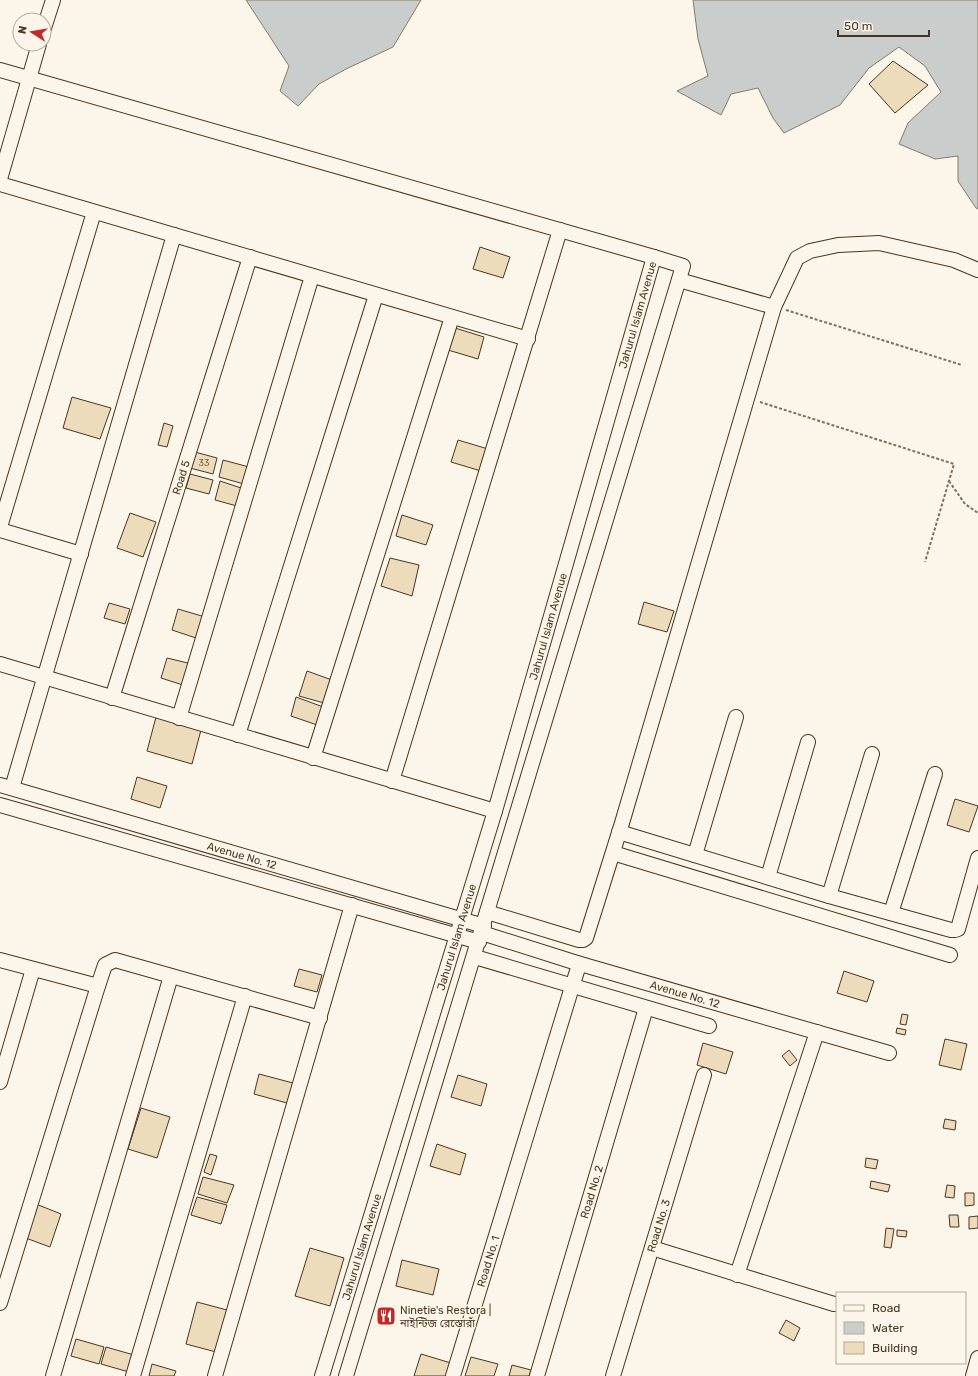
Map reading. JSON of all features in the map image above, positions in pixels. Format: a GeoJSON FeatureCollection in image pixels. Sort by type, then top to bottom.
{"type":"FeatureCollection","features":[{"type":"Feature","properties":{"kind":"street"},"geometry":{"type":"LineString","coordinates":[[49,12],[53,0]]}},
{"type":"Feature","properties":{"kind":"street"},"geometry":{"type":"LineString","coordinates":[[0,179],[37,52]]}},
{"type":"Feature","properties":{"kind":"street"},"geometry":{"type":"LineString","coordinates":[[0,70],[654,257]]}},
{"type":"Feature","properties":{"kind":"street"},"geometry":{"type":"LineString","coordinates":[[0,184],[528,339]]}},
{"type":"Feature","properties":{"kind":"street"},"geometry":{"type":"LineString","coordinates":[[0,527],[94,212]]}},
{"type":"Feature","properties":{"kind":"street"},"geometry":{"type":"LineString","coordinates":[[392,781],[560,230]]}},
{"type":"Feature","properties":{"kind":"street"},"geometry":{"type":"LineString","coordinates":[[6,787],[45,678],[174,235]]}},
{"type":"Feature","properties":{"kind":"street"},"geometry":{"type":"LineString","coordinates":[[483,928],[579,940],[586,938],[613,853],[774,307],[797,258],[810,251],[838,245],[879,243],[954,260],[978,270]]}},
{"type":"Feature","properties":{"kind":"street","name":"Road 5"},"geometry":{"type":"LineString","coordinates":[[112,698],[250,257]]}},
{"type":"Feature","properties":{"kind":"street","name":"Jahurul Islam Avenue"},"geometry":{"type":"LineString","coordinates":[[322,1376],[495,811],[654,257],[683,266],[346,1376]]}},
{"type":"Feature","properties":{"kind":"street"},"geometry":{"type":"LineString","coordinates":[[179,718],[312,276]]}},
{"type":"Feature","properties":{"kind":"street"},"geometry":{"type":"LineString","coordinates":[[679,280],[774,307]]}},
{"type":"Feature","properties":{"kind":"street"},"geometry":{"type":"LineString","coordinates":[[238,735],[376,295]]}},
{"type":"Feature","properties":{"kind":"street"},"geometry":{"type":"LineString","coordinates":[[313,758],[452,317]]}},
{"type":"Feature","properties":{"kind":"street"},"geometry":{"type":"LineString","coordinates":[[0,530],[81,554]]}},
{"type":"Feature","properties":{"kind":"street"},"geometry":{"type":"LineString","coordinates":[[0,664],[495,811]]}},
{"type":"Feature","properties":{"kind":"street"},"geometry":{"type":"LineString","coordinates":[[695,855],[736,717]]}},
{"type":"Feature","properties":{"kind":"street"},"geometry":{"type":"LineString","coordinates":[[768,877],[808,742]]}},
{"type":"Feature","properties":{"kind":"street"},"geometry":{"type":"LineString","coordinates":[[829,896],[872,754]]}},
{"type":"Feature","properties":{"kind":"street"},"geometry":{"type":"LineString","coordinates":[[891,913],[936,774]]}},
{"type":"Feature","properties":{"kind":"street","name":"Avenue No. 12"},"geometry":{"type":"LineString","coordinates":[[6,787],[462,920],[577,963],[889,1054]]}},
{"type":"Feature","properties":{"kind":"street","name":"Avenue No. 12"},"geometry":{"type":"LineString","coordinates":[[0,805],[458,935],[483,928]]}},
{"type":"Feature","properties":{"kind":"street"},"geometry":{"type":"LineString","coordinates":[[619,832],[829,896],[951,930],[958,929],[978,858]]}},
{"type":"Feature","properties":{"kind":"street"},"geometry":{"type":"LineString","coordinates":[[613,853],[950,955]]}},
{"type":"Feature","properties":{"kind":"street"},"geometry":{"type":"LineString","coordinates":[[215,1376],[352,905]]}},
{"type":"Feature","properties":{"kind":"street"},"geometry":{"type":"LineString","coordinates":[[474,957],[709,1026]]}},
{"type":"Feature","properties":{"kind":"street"},"geometry":{"type":"LineString","coordinates":[[0,960],[98,986]]}},
{"type":"Feature","properties":{"kind":"street"},"geometry":{"type":"LineString","coordinates":[[0,1303],[105,965],[115,960],[320,1018]]}},
{"type":"Feature","properties":{"kind":"street","name":"Road No. 1"},"geometry":{"type":"LineString","coordinates":[[453,1376],[578,968],[577,963]]}},
{"type":"Feature","properties":{"kind":"street"},"geometry":{"type":"LineString","coordinates":[[0,1082],[33,969]]}},
{"type":"Feature","properties":{"kind":"street"},"geometry":{"type":"LineString","coordinates":[[53,1376],[171,976]]}},
{"type":"Feature","properties":{"kind":"street"},"geometry":{"type":"LineString","coordinates":[[133,1376],[245,996]]}},
{"type":"Feature","properties":{"kind":"street","name":"Road No. 2"},"geometry":{"type":"LineString","coordinates":[[537,1376],[646,1008]]}},
{"type":"Feature","properties":{"kind":"street"},"geometry":{"type":"LineString","coordinates":[[737,1275],[817,1032]]}},
{"type":"Feature","properties":{"kind":"street","name":"Road No. 3"},"geometry":{"type":"LineString","coordinates":[[613,1376],[704,1075]]}},
{"type":"Feature","properties":{"kind":"street"},"geometry":{"type":"LineString","coordinates":[[652,1248],[834,1304]]}},
{"type":"Feature","properties":{"kind":"street"},"geometry":{"type":"LineString","coordinates":[[973,1376],[978,1358]]}},
{"type":"Feature","properties":{"kind":"path"},"geometry":{"type":"LineString","coordinates":[[774,307],[962,366]]}},
{"type":"Feature","properties":{"kind":"path"},"geometry":{"type":"LineString","coordinates":[[747,398],[954,464],[926,562]]}},
{"type":"Feature","properties":{"kind":"path"},"geometry":{"type":"LineString","coordinates":[[949,481],[965,504],[978,513]]}},
{"type":"Feature","properties":{"kind":"water"},"geometry":{"type":"Polygon","coordinates":[[[246,0],[421,0],[393,47],[346,69],[319,84],[298,106],[280,91],[289,66],[246,0]]]}},
{"type":"Feature","properties":{"kind":"water"},"geometry":{"type":"Polygon","coordinates":[[[693,0],[978,0],[978,209],[958,181],[958,156],[935,159],[899,144],[908,123],[941,92],[925,66],[899,47],[869,68],[840,105],[784,133],[773,118],[758,88],[731,94],[721,115],[677,91],[708,76],[698,39],[693,0]]]}},
{"type":"Feature","properties":{"kind":"building"},"geometry":{"type":"Polygon","coordinates":[[[893,61],[928,85],[895,113],[869,84],[893,61]]]}},
{"type":"Feature","properties":{"kind":"building"},"geometry":{"type":"Polygon","coordinates":[[[480,247],[510,257],[503,278],[473,269],[480,247]]]}},
{"type":"Feature","properties":{"kind":"building"},"geometry":{"type":"Polygon","coordinates":[[[455,328],[484,337],[478,359],[448,350],[455,328]]]}},
{"type":"Feature","properties":{"kind":"building"},"geometry":{"type":"Polygon","coordinates":[[[72,397],[111,408],[100,439],[63,428],[72,397]]]}},
{"type":"Feature","properties":{"kind":"building"},"geometry":{"type":"Polygon","coordinates":[[[164,423],[173,426],[167,447],[158,445],[164,423]]]}},
{"type":"Feature","properties":{"kind":"building"},"geometry":{"type":"Polygon","coordinates":[[[458,440],[488,449],[481,471],[451,462],[458,440]]]}},
{"type":"Feature","properties":{"kind":"building"},"geometry":{"type":"Polygon","coordinates":[[[195,452],[217,458],[213,474],[190,468],[195,452]]]}},
{"type":"Feature","properties":{"kind":"building"},"geometry":{"type":"Polygon","coordinates":[[[223,460],[249,467],[244,484],[219,477],[223,460]]]}},
{"type":"Feature","properties":{"kind":"building"},"geometry":{"type":"Polygon","coordinates":[[[190,474],[213,480],[209,494],[186,488],[190,474]]]}},
{"type":"Feature","properties":{"kind":"building"},"geometry":{"type":"Polygon","coordinates":[[[220,481],[241,488],[237,506],[215,500],[220,481]]]}},
{"type":"Feature","properties":{"kind":"building"},"geometry":{"type":"Polygon","coordinates":[[[130,513],[156,522],[143,557],[117,548],[130,513]]]}},
{"type":"Feature","properties":{"kind":"building"},"geometry":{"type":"Polygon","coordinates":[[[402,515],[433,525],[426,545],[396,536],[402,515]]]}},
{"type":"Feature","properties":{"kind":"building"},"geometry":{"type":"Polygon","coordinates":[[[390,558],[419,565],[412,596],[381,586],[390,558]]]}},
{"type":"Feature","properties":{"kind":"building"},"geometry":{"type":"Polygon","coordinates":[[[644,602],[674,611],[667,632],[638,624],[644,602]]]}},
{"type":"Feature","properties":{"kind":"building"},"geometry":{"type":"Polygon","coordinates":[[[109,603],[130,609],[125,624],[104,618],[109,603]]]}},
{"type":"Feature","properties":{"kind":"building"},"geometry":{"type":"Polygon","coordinates":[[[178,609],[205,617],[199,639],[172,630],[178,609]]]}},
{"type":"Feature","properties":{"kind":"building"},"geometry":{"type":"Polygon","coordinates":[[[167,658],[192,664],[186,686],[161,678],[167,658]]]}},
{"type":"Feature","properties":{"kind":"building"},"geometry":{"type":"Polygon","coordinates":[[[307,671],[332,680],[324,703],[299,696],[307,671]]]}},
{"type":"Feature","properties":{"kind":"building"},"geometry":{"type":"Polygon","coordinates":[[[296,697],[326,708],[320,726],[291,716],[296,697]]]}},
{"type":"Feature","properties":{"kind":"building"},"geometry":{"type":"Polygon","coordinates":[[[156,717],[201,730],[192,764],[147,751],[156,717]]]}},
{"type":"Feature","properties":{"kind":"building"},"geometry":{"type":"Polygon","coordinates":[[[137,777],[167,786],[160,808],[131,799],[137,777]]]}},
{"type":"Feature","properties":{"kind":"building"},"geometry":{"type":"Polygon","coordinates":[[[955,799],[978,806],[969,832],[947,825],[955,799]]]}},
{"type":"Feature","properties":{"kind":"building"},"geometry":{"type":"Polygon","coordinates":[[[299,969],[322,975],[317,992],[294,986],[299,969]]]}},
{"type":"Feature","properties":{"kind":"building"},"geometry":{"type":"Polygon","coordinates":[[[844,971],[874,981],[867,1002],[837,993],[844,971]]]}},
{"type":"Feature","properties":{"kind":"building"},"geometry":{"type":"Polygon","coordinates":[[[902,1014],[908,1015],[906,1025],[900,1024],[902,1014]]]}},
{"type":"Feature","properties":{"kind":"building"},"geometry":{"type":"Polygon","coordinates":[[[897,1028],[906,1030],[905,1035],[896,1033],[897,1028]]]}},
{"type":"Feature","properties":{"kind":"building"},"geometry":{"type":"Polygon","coordinates":[[[945,1039],[967,1044],[961,1070],[939,1065],[945,1039]]]}},
{"type":"Feature","properties":{"kind":"building"},"geometry":{"type":"Polygon","coordinates":[[[703,1043],[733,1052],[726,1074],[697,1065],[703,1043]]]}},
{"type":"Feature","properties":{"kind":"building"},"geometry":{"type":"Polygon","coordinates":[[[789,1050],[797,1060],[790,1066],[782,1056],[789,1050]]]}},
{"type":"Feature","properties":{"kind":"building"},"geometry":{"type":"Polygon","coordinates":[[[259,1074],[293,1083],[287,1103],[254,1094],[259,1074]]]}},
{"type":"Feature","properties":{"kind":"building"},"geometry":{"type":"Polygon","coordinates":[[[458,1075],[487,1084],[481,1106],[451,1097],[458,1075]]]}},
{"type":"Feature","properties":{"kind":"building"},"geometry":{"type":"Polygon","coordinates":[[[141,1108],[170,1117],[157,1158],[128,1149],[141,1108]]]}},
{"type":"Feature","properties":{"kind":"building"},"geometry":{"type":"Polygon","coordinates":[[[945,1119],[956,1121],[955,1130],[943,1128],[945,1119]]]}},
{"type":"Feature","properties":{"kind":"building"},"geometry":{"type":"Polygon","coordinates":[[[437,1144],[466,1154],[460,1175],[430,1166],[437,1144]]]}},
{"type":"Feature","properties":{"kind":"building"},"geometry":{"type":"Polygon","coordinates":[[[210,1154],[217,1156],[211,1175],[204,1172],[210,1154]]]}},
{"type":"Feature","properties":{"kind":"building"},"geometry":{"type":"Polygon","coordinates":[[[866,1158],[878,1160],[876,1169],[865,1167],[866,1158]]]}},
{"type":"Feature","properties":{"kind":"building"},"geometry":{"type":"Polygon","coordinates":[[[203,1177],[234,1185],[227,1203],[198,1194],[203,1177]]]}},
{"type":"Feature","properties":{"kind":"building"},"geometry":{"type":"Polygon","coordinates":[[[871,1181],[890,1185],[888,1192],[870,1188],[871,1181]]]}},
{"type":"Feature","properties":{"kind":"building"},"geometry":{"type":"Polygon","coordinates":[[[947,1185],[955,1186],[954,1198],[945,1197],[947,1185]]]}},
{"type":"Feature","properties":{"kind":"building"},"geometry":{"type":"Polygon","coordinates":[[[965,1193],[974,1193],[974,1205],[965,1206],[965,1193]]]}},
{"type":"Feature","properties":{"kind":"building"},"geometry":{"type":"Polygon","coordinates":[[[197,1197],[227,1205],[221,1224],[191,1215],[197,1197]]]}},
{"type":"Feature","properties":{"kind":"building"},"geometry":{"type":"Polygon","coordinates":[[[36,1204],[61,1214],[50,1247],[23,1237],[36,1204]]]}},
{"type":"Feature","properties":{"kind":"building"},"geometry":{"type":"Polygon","coordinates":[[[949,1215],[958,1215],[959,1227],[950,1227],[949,1215]]]}},
{"type":"Feature","properties":{"kind":"building"},"geometry":{"type":"Polygon","coordinates":[[[978,1216],[978,1228],[969,1229],[969,1217],[978,1216]]]}},
{"type":"Feature","properties":{"kind":"building"},"geometry":{"type":"Polygon","coordinates":[[[886,1228],[894,1229],[891,1248],[884,1247],[886,1228]]]}},
{"type":"Feature","properties":{"kind":"building"},"geometry":{"type":"Polygon","coordinates":[[[897,1230],[907,1231],[906,1237],[897,1236],[897,1230]]]}},
{"type":"Feature","properties":{"kind":"building"},"geometry":{"type":"Polygon","coordinates":[[[310,1248],[344,1258],[330,1306],[295,1296],[310,1248]]]}},
{"type":"Feature","properties":{"kind":"building"},"geometry":{"type":"Polygon","coordinates":[[[402,1260],[439,1269],[433,1295],[396,1286],[402,1260]]]}},
{"type":"Feature","properties":{"kind":"building"},"geometry":{"type":"Polygon","coordinates":[[[197,1302],[227,1310],[216,1352],[186,1344],[197,1302]]]}},
{"type":"Feature","properties":{"kind":"building"},"geometry":{"type":"Polygon","coordinates":[[[786,1320],[800,1328],[794,1341],[779,1333],[786,1320]]]}},
{"type":"Feature","properties":{"kind":"building"},"geometry":{"type":"Polygon","coordinates":[[[76,1339],[104,1347],[99,1364],[71,1356],[76,1339]]]}},
{"type":"Feature","properties":{"kind":"building"},"geometry":{"type":"Polygon","coordinates":[[[106,1347],[134,1355],[129,1372],[101,1364],[106,1347]]]}},
{"type":"Feature","properties":{"kind":"building"},"geometry":{"type":"Polygon","coordinates":[[[421,1354],[451,1363],[447,1376],[414,1376],[421,1354]]]}},
{"type":"Feature","properties":{"kind":"building"},"geometry":{"type":"Polygon","coordinates":[[[471,1357],[498,1364],[494,1376],[465,1376],[471,1357]]]}},
{"type":"Feature","properties":{"kind":"building"},"geometry":{"type":"Polygon","coordinates":[[[152,1364],[176,1371],[174,1376],[149,1376],[152,1364]]]}},
{"type":"Feature","properties":{"kind":"building"},"geometry":{"type":"Polygon","coordinates":[[[512,1365],[531,1370],[529,1376],[509,1376],[512,1365]]]}},
{"type":"Feature","properties":{"kind":"place","name":"Ninetie's Restora | নাইন্টিজ রেস্তোরাঁ"},"geometry":{"type":"Point","coordinates":[386,1316]}}]}
